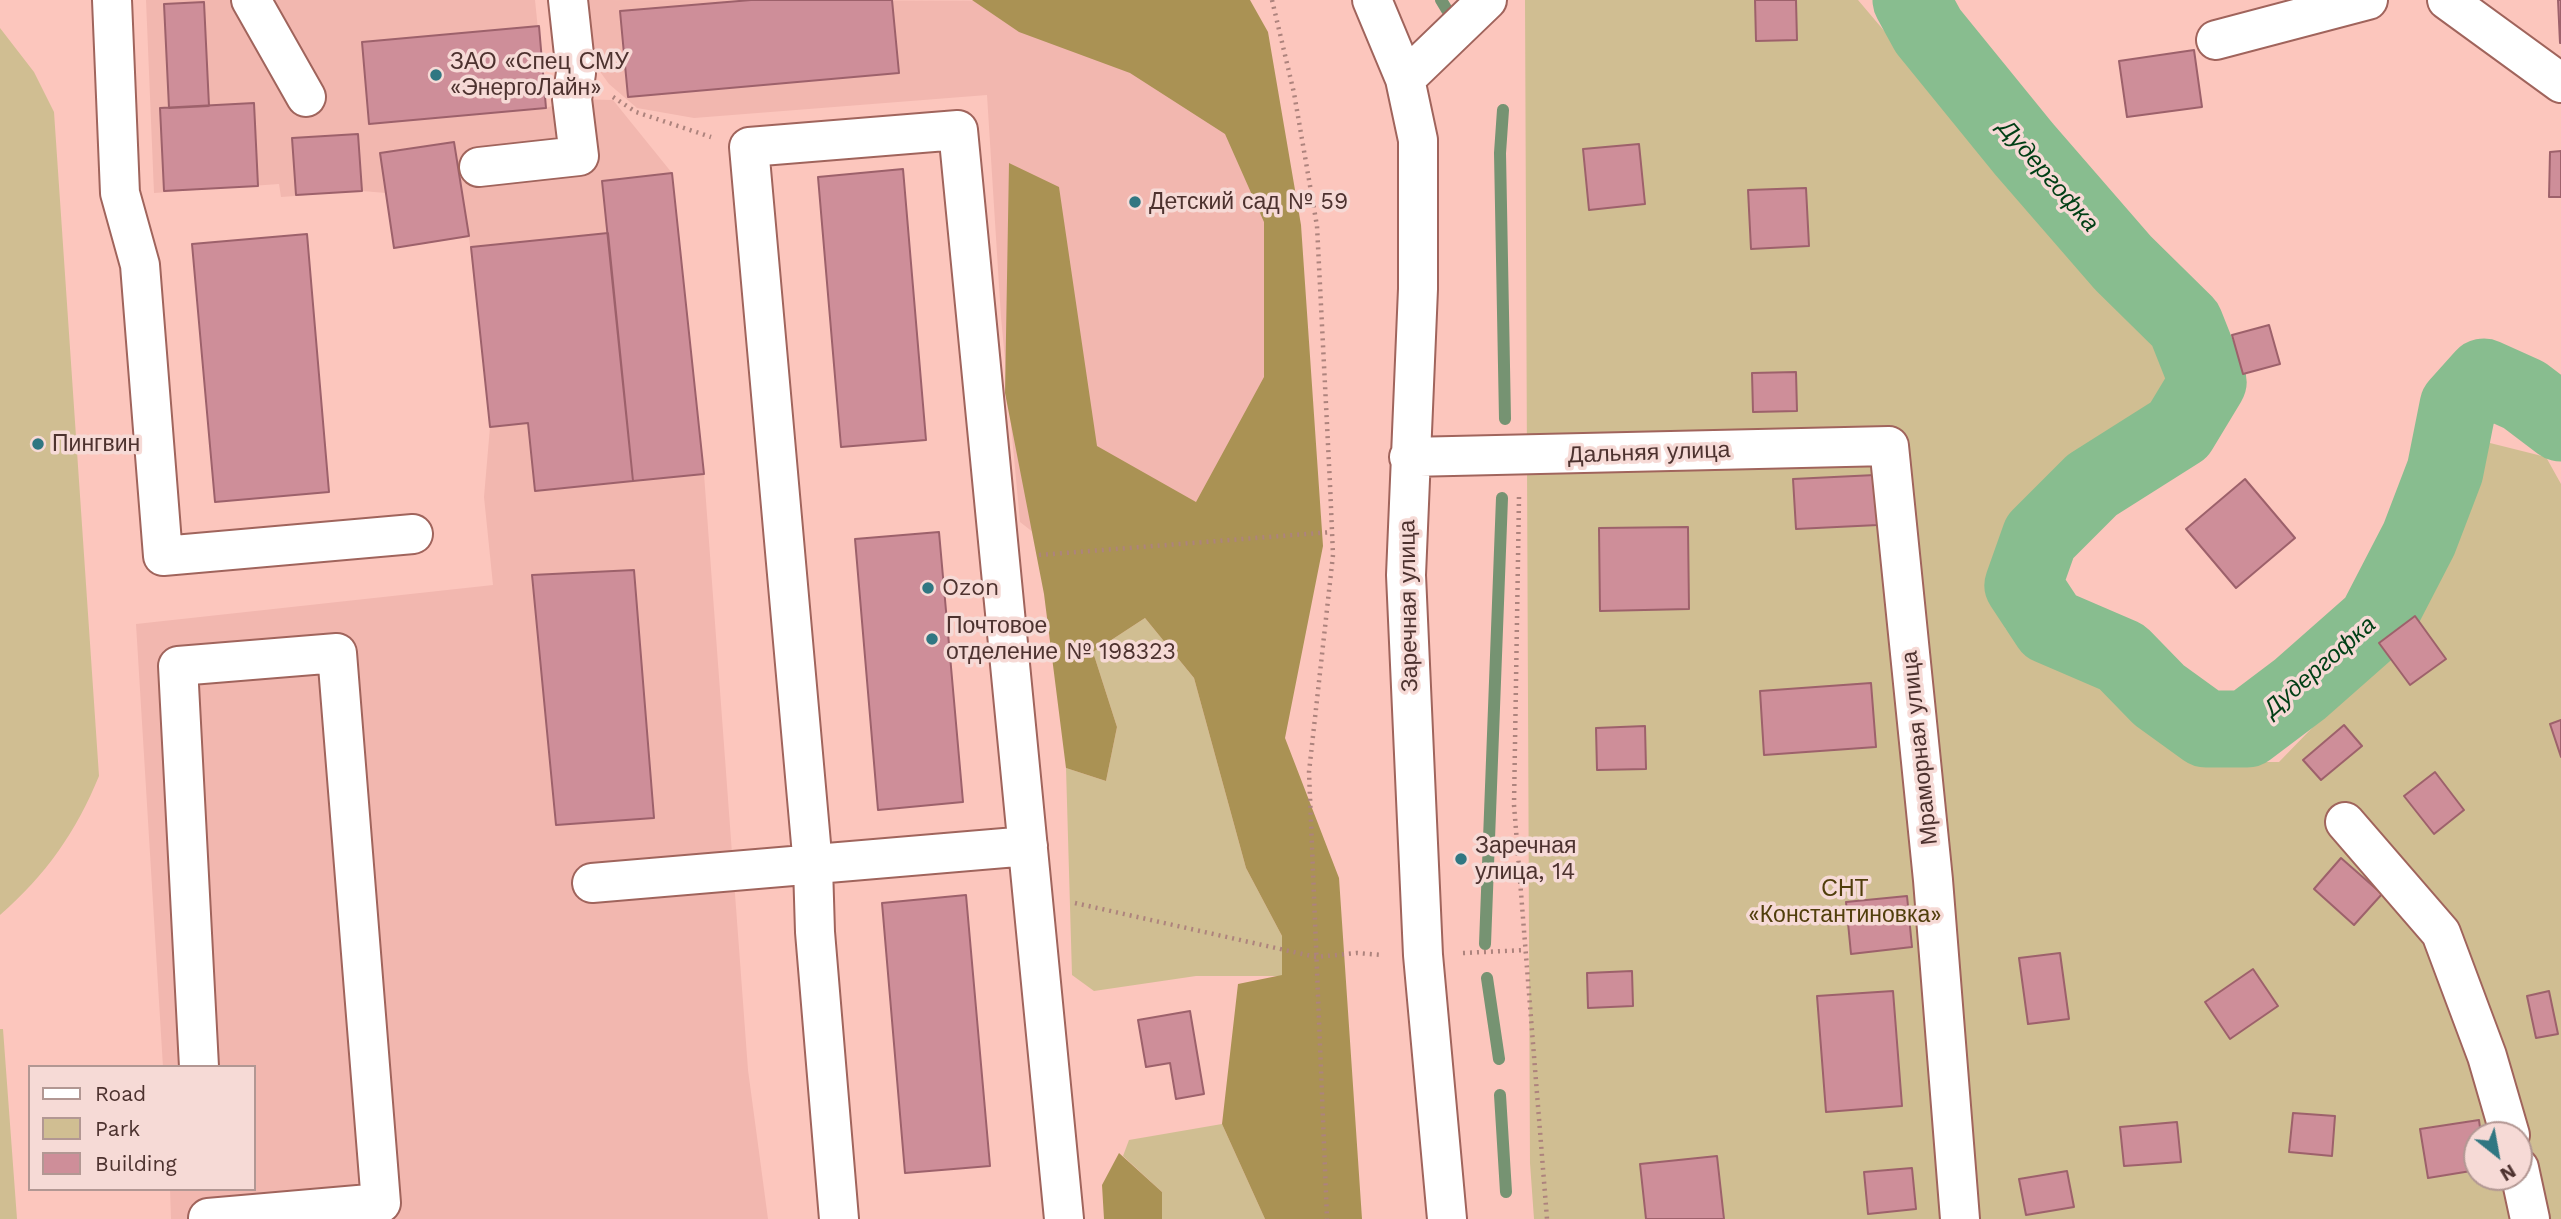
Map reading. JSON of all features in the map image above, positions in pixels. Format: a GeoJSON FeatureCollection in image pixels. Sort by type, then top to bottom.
{"type":"FeatureCollection","features":[{"type":"Feature","properties":{"kind":"street"},"geometry":{"type":"LineString","coordinates":[[112,0],[120,193],[140,265],[163,556],[413,534]]}},
{"type":"Feature","properties":{"kind":"street"},"geometry":{"type":"LineString","coordinates":[[251,0],[306,97]]}},
{"type":"Feature","properties":{"kind":"street"},"geometry":{"type":"LineString","coordinates":[[479,167],[579,156],[572,99],[576,73],[568,0]]}},
{"type":"Feature","properties":{"kind":"street","name":"Заречная улица"},"geometry":{"type":"LineString","coordinates":[[1372,0],[1405,79],[1418,139],[1418,289],[1406,575],[1418,857],[1447,1219]]}},
{"type":"Feature","properties":{"kind":"street"},"geometry":{"type":"LineString","coordinates":[[1405,79],[1487,0]]}},
{"type":"Feature","properties":{"kind":"street"},"geometry":{"type":"LineString","coordinates":[[2216,40],[2368,0]]}},
{"type":"Feature","properties":{"kind":"street"},"geometry":{"type":"LineString","coordinates":[[2447,0],[2561,82]]}},
{"type":"Feature","properties":{"kind":"street"},"geometry":{"type":"LineString","coordinates":[[839,1219],[815,932],[813,866],[749,148],[958,130],[1065,1219]]}},
{"type":"Feature","properties":{"kind":"street","name":"Дальняя улица"},"geometry":{"type":"LineString","coordinates":[[1409,457],[1889,446]]}},
{"type":"Feature","properties":{"kind":"street","name":"Мраморная улица"},"geometry":{"type":"LineString","coordinates":[[1889,446],[1933,880],[1960,1219]]}},
{"type":"Feature","properties":{"kind":"street"},"geometry":{"type":"LineString","coordinates":[[200,1065],[178,666],[337,653],[381,1203],[207,1209]]}},
{"type":"Feature","properties":{"kind":"street"},"geometry":{"type":"LineString","coordinates":[[2344,822],[2441,933],[2487,1056],[2506,1121]]}},
{"type":"Feature","properties":{"kind":"street"},"geometry":{"type":"LineString","coordinates":[[592,883],[1028,846]]}},
{"type":"Feature","properties":{"kind":"street"},"geometry":{"type":"LineString","coordinates":[[2524,1191],[2530,1219]]}},
{"type":"Feature","properties":{"kind":"path"},"geometry":{"type":"LineString","coordinates":[[1272,0],[1294,93],[1317,226],[1332,532],[1325,643],[1309,772],[1327,1219]]}},
{"type":"Feature","properties":{"kind":"path"},"geometry":{"type":"LineString","coordinates":[[636,112],[749,148]]}},
{"type":"Feature","properties":{"kind":"path"},"geometry":{"type":"LineString","coordinates":[[1518,456],[1514,805],[1547,1219]]}},
{"type":"Feature","properties":{"kind":"path"},"geometry":{"type":"LineString","coordinates":[[1000,559],[1332,532]]}},
{"type":"Feature","properties":{"kind":"path"},"geometry":{"type":"LineString","coordinates":[[1033,894],[1316,957],[1357,953],[1392,956]]}},
{"type":"Feature","properties":{"kind":"path"},"geometry":{"type":"LineString","coordinates":[[1450,954],[1525,950]]}},
{"type":"Feature","properties":{"kind":"shaded area"},"geometry":{"type":"Polygon","coordinates":[[[146,0],[535,0],[546,108],[572,99],[613,100],[672,173],[704,474],[748,1070],[768,1219],[171,1219],[170,1191],[256,1191],[256,1065],[163,1065],[136,624],[493,585],[484,497],[490,427],[469,237],[394,248],[386,193],[362,191],[281,197],[279,184],[154,193],[146,0]]]}},
{"type":"Feature","properties":{"kind":"shaded area","name":"Детский сад № 59"},"geometry":{"type":"Polygon","coordinates":[[[587,0],[1243,1],[1299,523],[1047,543],[1020,522],[1001,317],[987,95],[694,118],[637,108],[609,84],[593,62],[587,0]]]}},
{"type":"Feature","properties":{"kind":"shaded area"},"geometry":{"type":"Polygon","coordinates":[[[972,0],[1250,0],[1268,32],[1301,225],[1323,546],[1285,738],[1339,878],[1362,1219],[1265,1219],[1222,1124],[1238,984],[1282,975],[1282,936],[1246,868],[1194,678],[1145,618],[1093,652],[1117,727],[1106,781],[1066,768],[1044,594],[1005,393],[1009,163],[1059,187],[1097,446],[1196,502],[1264,377],[1264,222],[1225,134],[1130,73],[1019,32],[972,0]]]}},
{"type":"Feature","properties":{"kind":"shaded area"},"geometry":{"type":"Polygon","coordinates":[[[1119,1153],[1162,1192],[1162,1219],[1104,1219],[1102,1185],[1119,1153]]]}},
{"type":"Feature","properties":{"kind":"green space","name":"СНТ «Константиновка»"},"geometry":{"type":"Polygon","coordinates":[[[1525,0],[1858,0],[2031,204],[2164,347],[2175,396],[2079,465],[2000,553],[2005,628],[2104,686],[2197,762],[2279,762],[2409,628],[2482,441],[2546,457],[2561,484],[2561,1219],[1534,1219],[1530,1163],[1525,0]]]}},
{"type":"Feature","properties":{"kind":"green space","name":"Пингвин"},"geometry":{"type":"Polygon","coordinates":[[[0,28],[34,72],[54,112],[99,776],[80,816],[58,852],[32,884],[0,915],[0,28]]]}},
{"type":"Feature","properties":{"kind":"green space"},"geometry":{"type":"Polygon","coordinates":[[[1145,618],[1194,678],[1246,868],[1282,936],[1283,976],[1196,976],[1094,991],[1072,975],[1066,768],[1106,781],[1117,727],[1093,652],[1145,618]]]}},
{"type":"Feature","properties":{"kind":"green space"},"geometry":{"type":"Polygon","coordinates":[[[0,1029],[3,1029],[17,1219],[0,1219],[0,1029]]]}},
{"type":"Feature","properties":{"kind":"green space"},"geometry":{"type":"Polygon","coordinates":[[[1222,1124],[1265,1219],[1162,1219],[1162,1192],[1123,1156],[1129,1140],[1222,1124]]]}},
{"type":"Feature","properties":{"kind":"building"},"geometry":{"type":"Polygon","coordinates":[[[751,0],[892,0],[899,73],[628,97],[620,11],[751,0]]]}},
{"type":"Feature","properties":{"kind":"building"},"geometry":{"type":"Polygon","coordinates":[[[1755,0],[1796,0],[1797,40],[1756,41],[1755,0]]]}},
{"type":"Feature","properties":{"kind":"building"},"geometry":{"type":"Polygon","coordinates":[[[2558,0],[2561,0],[2561,43],[2560,43],[2558,0]]]}},
{"type":"Feature","properties":{"kind":"building"},"geometry":{"type":"Polygon","coordinates":[[[204,2],[209,106],[169,108],[164,4],[204,2]]]}},
{"type":"Feature","properties":{"kind":"building"},"geometry":{"type":"Polygon","coordinates":[[[539,26],[546,108],[369,124],[362,42],[539,26]]]}},
{"type":"Feature","properties":{"kind":"building"},"geometry":{"type":"Polygon","coordinates":[[[2194,50],[2202,107],[2127,117],[2119,61],[2194,50]]]}},
{"type":"Feature","properties":{"kind":"building"},"geometry":{"type":"Polygon","coordinates":[[[254,103],[258,186],[164,191],[160,108],[254,103]]]}},
{"type":"Feature","properties":{"kind":"building"},"geometry":{"type":"Polygon","coordinates":[[[358,134],[362,191],[296,195],[292,138],[358,134]]]}},
{"type":"Feature","properties":{"kind":"building"},"geometry":{"type":"Polygon","coordinates":[[[454,142],[469,236],[394,248],[380,153],[454,142]]]}},
{"type":"Feature","properties":{"kind":"building"},"geometry":{"type":"Polygon","coordinates":[[[1639,144],[1645,204],[1589,210],[1583,149],[1639,144]]]}},
{"type":"Feature","properties":{"kind":"building"},"geometry":{"type":"Polygon","coordinates":[[[2561,151],[2561,197],[2549,197],[2550,152],[2561,151]]]}},
{"type":"Feature","properties":{"kind":"building"},"geometry":{"type":"Polygon","coordinates":[[[903,169],[926,440],[841,447],[818,177],[903,169]]]}},
{"type":"Feature","properties":{"kind":"building"},"geometry":{"type":"Polygon","coordinates":[[[672,173],[704,474],[633,481],[602,181],[672,173]]]}},
{"type":"Feature","properties":{"kind":"building"},"geometry":{"type":"Polygon","coordinates":[[[1806,188],[1809,246],[1751,249],[1748,190],[1806,188]]]}},
{"type":"Feature","properties":{"kind":"building"},"geometry":{"type":"Polygon","coordinates":[[[608,233],[633,481],[535,491],[528,423],[490,427],[471,247],[608,233]]]}},
{"type":"Feature","properties":{"kind":"building"},"geometry":{"type":"Polygon","coordinates":[[[307,234],[329,492],[215,502],[192,244],[307,234]]]}},
{"type":"Feature","properties":{"kind":"building"},"geometry":{"type":"Polygon","coordinates":[[[2269,325],[2280,364],[2243,374],[2232,335],[2269,325]]]}},
{"type":"Feature","properties":{"kind":"building"},"geometry":{"type":"Polygon","coordinates":[[[1796,372],[1797,411],[1753,412],[1752,373],[1796,372]]]}},
{"type":"Feature","properties":{"kind":"building"},"geometry":{"type":"Polygon","coordinates":[[[1875,475],[1878,525],[1796,529],[1793,479],[1875,475]]]}},
{"type":"Feature","properties":{"kind":"building"},"geometry":{"type":"Polygon","coordinates":[[[2245,479],[2295,538],[2236,588],[2186,529],[2245,479]]]}},
{"type":"Feature","properties":{"kind":"building"},"geometry":{"type":"Polygon","coordinates":[[[1688,527],[1689,609],[1600,611],[1599,528],[1688,527]]]}},
{"type":"Feature","properties":{"kind":"building"},"geometry":{"type":"Polygon","coordinates":[[[939,532],[963,802],[878,810],[855,539],[939,532]]]}},
{"type":"Feature","properties":{"kind":"building"},"geometry":{"type":"Polygon","coordinates":[[[634,570],[654,818],[556,825],[532,575],[634,570]]]}},
{"type":"Feature","properties":{"kind":"building"},"geometry":{"type":"Polygon","coordinates":[[[2415,616],[2446,659],[2410,685],[2379,643],[2415,616]]]}},
{"type":"Feature","properties":{"kind":"building"},"geometry":{"type":"Polygon","coordinates":[[[1871,683],[1876,747],[1764,755],[1760,691],[1871,683]]]}},
{"type":"Feature","properties":{"kind":"building"},"geometry":{"type":"Polygon","coordinates":[[[2561,720],[2561,757],[2550,724],[2561,720]]]}},
{"type":"Feature","properties":{"kind":"building"},"geometry":{"type":"Polygon","coordinates":[[[2344,725],[2362,746],[2321,780],[2303,760],[2344,725]]]}},
{"type":"Feature","properties":{"kind":"building"},"geometry":{"type":"Polygon","coordinates":[[[1645,726],[1646,769],[1597,770],[1596,728],[1645,726]]]}},
{"type":"Feature","properties":{"kind":"building"},"geometry":{"type":"Polygon","coordinates":[[[2435,772],[2464,810],[2434,834],[2404,796],[2435,772]]]}},
{"type":"Feature","properties":{"kind":"building"},"geometry":{"type":"Polygon","coordinates":[[[2341,858],[2382,894],[2354,925],[2314,889],[2341,858]]]}},
{"type":"Feature","properties":{"kind":"building"},"geometry":{"type":"Polygon","coordinates":[[[966,895],[990,1166],[905,1173],[882,903],[966,895]]]}},
{"type":"Feature","properties":{"kind":"building"},"geometry":{"type":"Polygon","coordinates":[[[1907,896],[1912,947],[1851,954],[1846,902],[1907,896]]]}},
{"type":"Feature","properties":{"kind":"building"},"geometry":{"type":"Polygon","coordinates":[[[2060,953],[2069,1019],[2028,1024],[2019,958],[2060,953]]]}},
{"type":"Feature","properties":{"kind":"building"},"geometry":{"type":"Polygon","coordinates":[[[2253,969],[2278,1006],[2230,1039],[2205,1002],[2253,969]]]}},
{"type":"Feature","properties":{"kind":"building"},"geometry":{"type":"Polygon","coordinates":[[[1632,971],[1633,1006],[1588,1008],[1587,973],[1632,971]]]}},
{"type":"Feature","properties":{"kind":"building"},"geometry":{"type":"Polygon","coordinates":[[[1893,991],[1902,1106],[1826,1112],[1817,996],[1893,991]]]}},
{"type":"Feature","properties":{"kind":"building"},"geometry":{"type":"Polygon","coordinates":[[[2549,991],[2558,1034],[2536,1038],[2527,996],[2549,991]]]}},
{"type":"Feature","properties":{"kind":"building"},"geometry":{"type":"Polygon","coordinates":[[[1190,1011],[1204,1094],[1176,1099],[1170,1063],[1146,1067],[1138,1020],[1190,1011]]]}},
{"type":"Feature","properties":{"kind":"building"},"geometry":{"type":"Polygon","coordinates":[[[2293,1113],[2335,1116],[2332,1156],[2289,1152],[2293,1113]]]}},
{"type":"Feature","properties":{"kind":"building"},"geometry":{"type":"Polygon","coordinates":[[[2177,1122],[2181,1162],[2124,1166],[2120,1127],[2177,1122]]]}},
{"type":"Feature","properties":{"kind":"building"},"geometry":{"type":"Polygon","coordinates":[[[2463,1122],[2463,1172],[2428,1178],[2420,1129],[2463,1122]]]}},
{"type":"Feature","properties":{"kind":"building"},"geometry":{"type":"Polygon","coordinates":[[[1717,1156],[1724,1219],[1646,1219],[1640,1164],[1717,1156]]]}},
{"type":"Feature","properties":{"kind":"building"},"geometry":{"type":"Polygon","coordinates":[[[1912,1168],[1916,1209],[1868,1214],[1864,1172],[1912,1168]]]}},
{"type":"Feature","properties":{"kind":"building"},"geometry":{"type":"Polygon","coordinates":[[[2067,1171],[2074,1207],[2026,1215],[2019,1179],[2067,1171]]]}},
{"type":"Feature","properties":{"kind":"waterway"},"geometry":{"type":"LineString","coordinates":[[1441,0],[1447,10]]}},
{"type":"Feature","properties":{"kind":"waterway","name":"Дудергофка"},"geometry":{"type":"LineString","coordinates":[[1911,0],[1928,31],[2024,149],[2123,263],[2185,324],[2208,382],[2179,430],[2092,485],[2040,537],[2023,585],[2050,626],[2122,657],[2159,695],[2206,729],[2247,729],[2300,689],[2376,622],[2419,539],[2445,471],[2458,406],[2484,377],[2524,395],[2561,423]]}},
{"type":"Feature","properties":{"kind":"waterway"},"geometry":{"type":"LineString","coordinates":[[1503,110],[1500,153],[1505,419]]}},
{"type":"Feature","properties":{"kind":"waterway"},"geometry":{"type":"LineString","coordinates":[[1485,944],[1502,498]]}},
{"type":"Feature","properties":{"kind":"waterway"},"geometry":{"type":"LineString","coordinates":[[1487,978],[1499,1059]]}},
{"type":"Feature","properties":{"kind":"waterway"},"geometry":{"type":"LineString","coordinates":[[1500,1095],[1506,1192]]}},
{"type":"Feature","properties":{"kind":"place","name":"ЗАО «Спец СМУ «ЭнергоЛайн»"},"geometry":{"type":"Point","coordinates":[436,75]}},
{"type":"Feature","properties":{"kind":"place","name":"Детский сад № 59"},"geometry":{"type":"Point","coordinates":[1135,202]}},
{"type":"Feature","properties":{"kind":"place","name":"Пингвин"},"geometry":{"type":"Point","coordinates":[38,444]}},
{"type":"Feature","properties":{"kind":"place","name":"Ozon"},"geometry":{"type":"Point","coordinates":[928,588]}},
{"type":"Feature","properties":{"kind":"place","name":"Почтовое отделение № 198323"},"geometry":{"type":"Point","coordinates":[932,639]}},
{"type":"Feature","properties":{"kind":"place","name":"Заречная улица, 14"},"geometry":{"type":"Point","coordinates":[1461,859]}}]}
